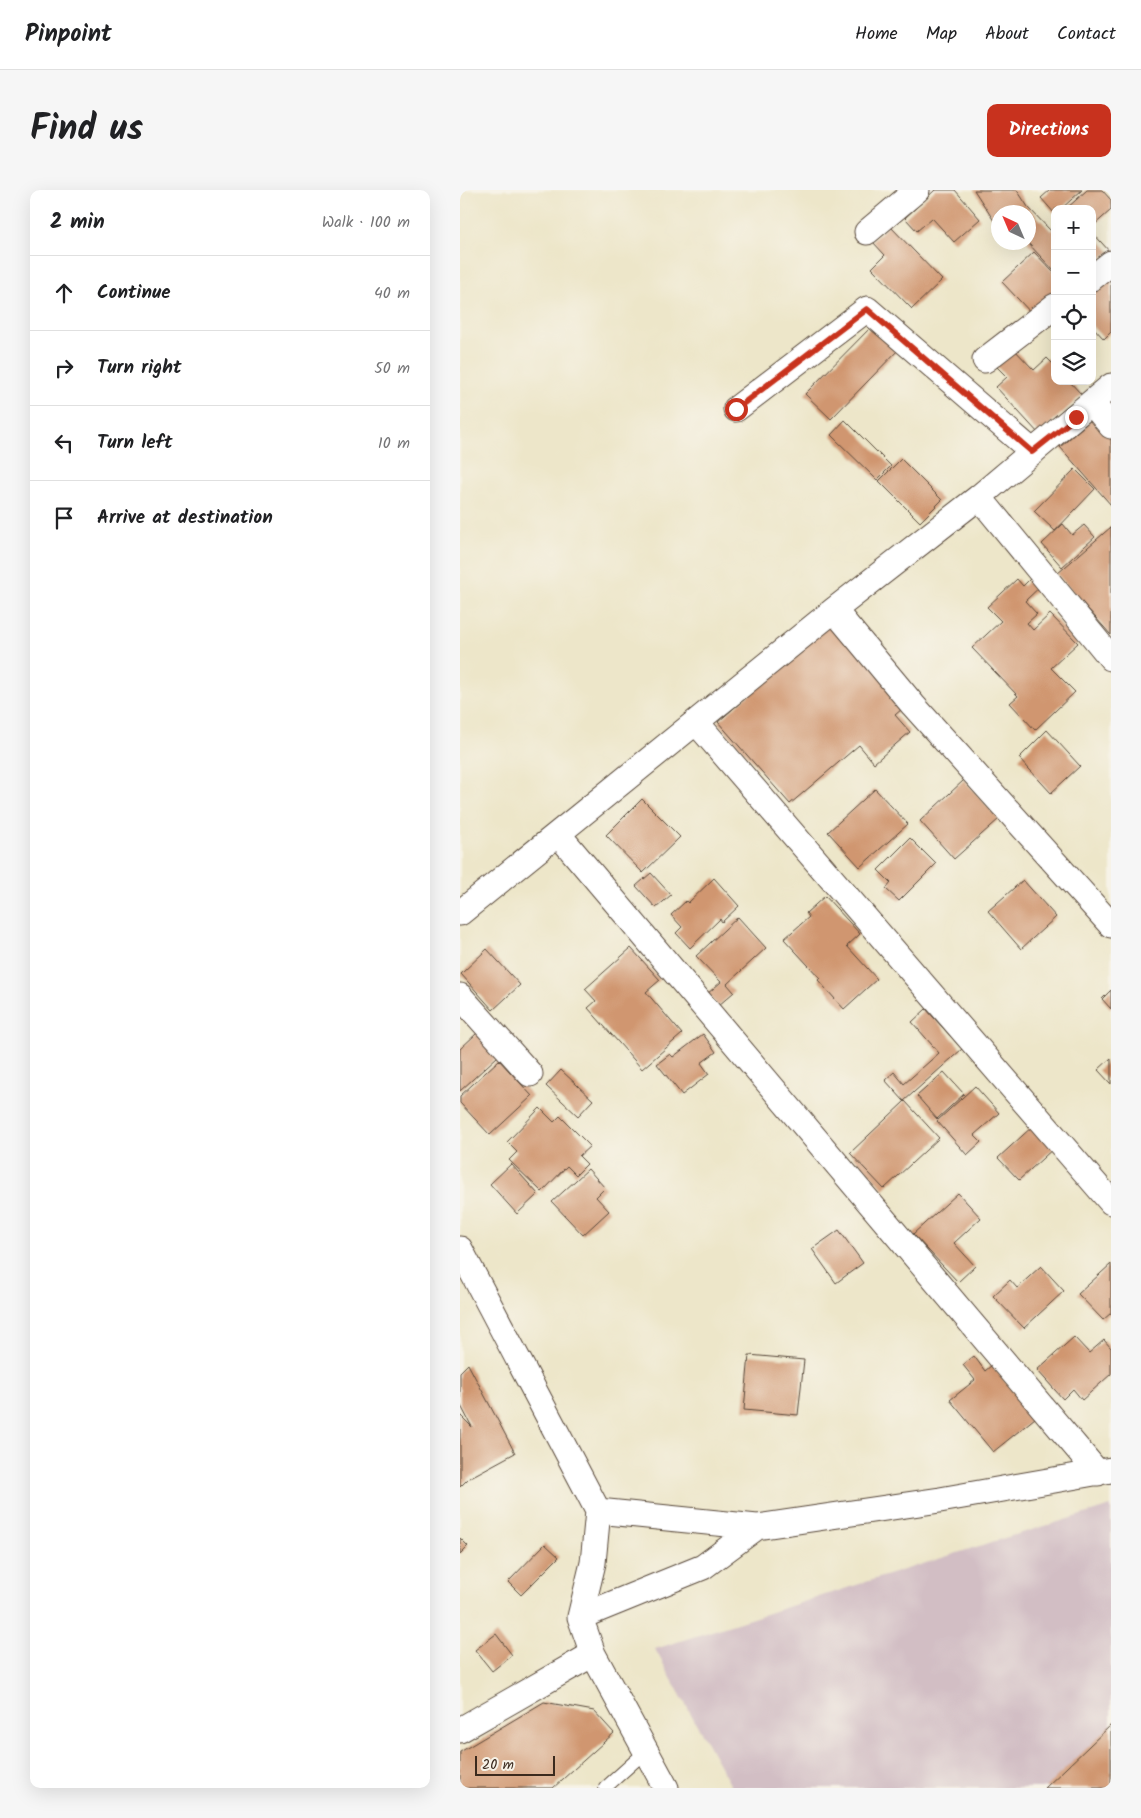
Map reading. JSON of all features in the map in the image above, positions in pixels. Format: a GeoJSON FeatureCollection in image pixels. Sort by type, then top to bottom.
{"type":"FeatureCollection","features":[{"type":"Feature","properties":{"kind":"street"},"geometry":{"type":"LineString","coordinates":[[867,232],[917,190]]}},
{"type":"Feature","properties":{"kind":"street"},"geometry":{"type":"LineString","coordinates":[[1096,275],[1111,264]]}},
{"type":"Feature","properties":{"kind":"street"},"geometry":{"type":"LineString","coordinates":[[736,409],[867,309],[1032,452]]}},
{"type":"Feature","properties":{"kind":"street"},"geometry":{"type":"LineString","coordinates":[[985,360],[1051,309]]}},
{"type":"Feature","properties":{"kind":"street"},"geometry":{"type":"LineString","coordinates":[[460,913],[834,610],[979,497],[1111,386]]}},
{"type":"Feature","properties":{"kind":"street"},"geometry":{"type":"LineString","coordinates":[[1092,403],[1111,426]]}},
{"type":"Feature","properties":{"kind":"street"},"geometry":{"type":"LineString","coordinates":[[979,497],[1111,658]]}},
{"type":"Feature","properties":{"kind":"street"},"geometry":{"type":"LineString","coordinates":[[834,610],[913,705],[1107,912]]}},
{"type":"Feature","properties":{"kind":"street"},"geometry":{"type":"LineString","coordinates":[[696,722],[1111,1202]]}},
{"type":"Feature","properties":{"kind":"street"},"geometry":{"type":"LineString","coordinates":[[558,834],[1105,1471]]}},
{"type":"Feature","properties":{"kind":"street"},"geometry":{"type":"LineString","coordinates":[[460,996],[530,1074]]}},
{"type":"Feature","properties":{"kind":"street"},"geometry":{"type":"LineString","coordinates":[[460,1249],[467,1281],[598,1511],[593,1563],[580,1617],[593,1654],[666,1788]]}},
{"type":"Feature","properties":{"kind":"street"},"geometry":{"type":"LineString","coordinates":[[598,1511],[757,1527],[940,1500],[1105,1471]]}},
{"type":"Feature","properties":{"kind":"street"},"geometry":{"type":"LineString","coordinates":[[580,1617],[704,1567],[757,1527]]}},
{"type":"Feature","properties":{"kind":"street"},"geometry":{"type":"LineString","coordinates":[[460,1730],[593,1654]]}},
{"type":"Feature","properties":{"kind":"lane"},"geometry":{"type":"LineString","coordinates":[[605,1788],[645,1752]]}},
{"type":"Feature","properties":{"kind":"shaded area"},"geometry":{"type":"Polygon","coordinates":[[[1111,1506],[1111,1788],[732,1788],[655,1649],[995,1541],[1111,1506]]]}},
{"type":"Feature","properties":{"kind":"building"},"geometry":{"type":"Polygon","coordinates":[[[935,190],[955,190],[980,219],[954,242],[932,218],[917,231],[905,218],[935,190]]]}},
{"type":"Feature","properties":{"kind":"building"},"geometry":{"type":"Polygon","coordinates":[[[974,190],[1017,190],[1027,205],[991,205],[991,216],[974,190]]]}},
{"type":"Feature","properties":{"kind":"building"},"geometry":{"type":"Polygon","coordinates":[[[1050,190],[1082,190],[1065,205],[1051,205],[1051,209],[1041,198],[1050,190]]]}},
{"type":"Feature","properties":{"kind":"building"},"geometry":{"type":"Polygon","coordinates":[[[1087,190],[1102,190],[1111,200],[1111,210],[1096,223],[1096,205],[1070,205],[1087,190]]]}},
{"type":"Feature","properties":{"kind":"building"},"geometry":{"type":"Polygon","coordinates":[[[1036,215],[1051,231],[1051,268],[1035,250],[1036,215]]]}},
{"type":"Feature","properties":{"kind":"building"},"geometry":{"type":"Polygon","coordinates":[[[889,225],[942,280],[912,309],[872,268],[885,255],[872,241],[889,225]]]}},
{"type":"Feature","properties":{"kind":"building"},"geometry":{"type":"Polygon","coordinates":[[[1096,236],[1110,252],[1096,261],[1096,236]]]}},
{"type":"Feature","properties":{"kind":"building"},"geometry":{"type":"Polygon","coordinates":[[[1034,252],[1051,270],[1051,299],[1033,315],[1002,282],[1034,252]]]}},
{"type":"Feature","properties":{"kind":"building"},"geometry":{"type":"Polygon","coordinates":[[[1111,271],[1111,332],[1104,339],[1096,330],[1096,284],[1111,271]]]}},
{"type":"Feature","properties":{"kind":"building"},"geometry":{"type":"Polygon","coordinates":[[[878,320],[903,345],[831,419],[805,394],[878,320]]]}},
{"type":"Feature","properties":{"kind":"building"},"geometry":{"type":"Polygon","coordinates":[[[1011,346],[1034,370],[1047,358],[1051,362],[1051,385],[1073,385],[1082,395],[1039,434],[996,387],[1007,377],[993,363],[1011,346]]]}},
{"type":"Feature","properties":{"kind":"building"},"geometry":{"type":"Polygon","coordinates":[[[1111,402],[1111,505],[1060,447],[1111,402]]]}},
{"type":"Feature","properties":{"kind":"building"},"geometry":{"type":"Polygon","coordinates":[[[845,420],[891,466],[877,480],[831,435],[845,420]]]}},
{"type":"Feature","properties":{"kind":"building"},"geometry":{"type":"Polygon","coordinates":[[[901,459],[942,500],[920,522],[879,481],[901,459]]]}},
{"type":"Feature","properties":{"kind":"building"},"geometry":{"type":"Polygon","coordinates":[[[1075,469],[1095,489],[1055,531],[1034,511],[1075,469]]]}},
{"type":"Feature","properties":{"kind":"building"},"geometry":{"type":"Polygon","coordinates":[[[1063,524],[1072,535],[1084,525],[1095,537],[1062,567],[1042,544],[1063,524]]]}},
{"type":"Feature","properties":{"kind":"building"},"geometry":{"type":"Polygon","coordinates":[[[1111,527],[1111,635],[1057,574],[1111,527]]]}},
{"type":"Feature","properties":{"kind":"building"},"geometry":{"type":"Polygon","coordinates":[[[1037,572],[1046,581],[1025,601],[1037,614],[1027,623],[1033,630],[1050,614],[1078,643],[1051,668],[1075,692],[1035,730],[1010,703],[1018,696],[972,648],[1001,621],[987,607],[1017,579],[1023,586],[1037,572]]]}},
{"type":"Feature","properties":{"kind":"building"},"geometry":{"type":"Polygon","coordinates":[[[836,619],[909,703],[895,715],[910,732],[874,763],[859,745],[790,804],[718,722],[836,619]]]}},
{"type":"Feature","properties":{"kind":"building"},"geometry":{"type":"Polygon","coordinates":[[[1047,730],[1080,766],[1051,793],[1019,758],[1047,730]]]}},
{"type":"Feature","properties":{"kind":"building"},"geometry":{"type":"Polygon","coordinates":[[[964,780],[999,819],[954,859],[920,821],[964,780]]]}},
{"type":"Feature","properties":{"kind":"building"},"geometry":{"type":"Polygon","coordinates":[[[875,789],[908,824],[860,867],[828,832],[875,789]]]}},
{"type":"Feature","properties":{"kind":"building"},"geometry":{"type":"Polygon","coordinates":[[[642,799],[680,837],[643,873],[606,835],[642,799]]]}},
{"type":"Feature","properties":{"kind":"building"},"geometry":{"type":"Polygon","coordinates":[[[910,838],[936,864],[899,901],[886,889],[891,883],[878,870],[910,838]]]}},
{"type":"Feature","properties":{"kind":"building"},"geometry":{"type":"Polygon","coordinates":[[[651,873],[671,895],[656,908],[636,886],[651,873]]]}},
{"type":"Feature","properties":{"kind":"building"},"geometry":{"type":"Polygon","coordinates":[[[714,878],[739,906],[722,922],[720,919],[690,948],[676,933],[682,927],[671,915],[686,901],[688,903],[714,878]]]}},
{"type":"Feature","properties":{"kind":"building"},"geometry":{"type":"Polygon","coordinates":[[[1023,880],[1056,917],[1021,949],[988,911],[1023,880]]]}},
{"type":"Feature","properties":{"kind":"building"},"geometry":{"type":"Polygon","coordinates":[[[825,896],[860,934],[847,946],[877,979],[844,1009],[818,980],[820,978],[784,939],[809,917],[806,913],[825,896]]]}},
{"type":"Feature","properties":{"kind":"building"},"geometry":{"type":"Polygon","coordinates":[[[738,917],[766,948],[727,984],[734,992],[718,1006],[707,994],[721,982],[696,956],[738,917]]]}},
{"type":"Feature","properties":{"kind":"building"},"geometry":{"type":"Polygon","coordinates":[[[631,948],[660,980],[646,992],[682,1034],[642,1069],[588,1008],[596,1001],[585,989],[631,948]]]}},
{"type":"Feature","properties":{"kind":"building"},"geometry":{"type":"Polygon","coordinates":[[[487,949],[520,985],[493,1010],[461,974],[487,949]]]}},
{"type":"Feature","properties":{"kind":"building"},"geometry":{"type":"Polygon","coordinates":[[[1111,990],[1111,1009],[1102,999],[1111,990]]]}},
{"type":"Feature","properties":{"kind":"building"},"geometry":{"type":"Polygon","coordinates":[[[926,1009],[962,1049],[904,1101],[885,1080],[894,1072],[904,1084],[939,1053],[912,1022],[926,1009]]]}},
{"type":"Feature","properties":{"kind":"building"},"geometry":{"type":"Polygon","coordinates":[[[477,1033],[498,1056],[460,1091],[460,1049],[477,1033]]]}},
{"type":"Feature","properties":{"kind":"building"},"geometry":{"type":"Polygon","coordinates":[[[703,1034],[716,1052],[701,1063],[709,1074],[682,1095],[657,1064],[670,1054],[673,1057],[703,1034]]]}},
{"type":"Feature","properties":{"kind":"building"},"geometry":{"type":"Polygon","coordinates":[[[1111,1058],[1111,1084],[1098,1070],[1111,1058]]]}},
{"type":"Feature","properties":{"kind":"building"},"geometry":{"type":"Polygon","coordinates":[[[499,1060],[532,1096],[490,1135],[460,1103],[460,1096],[499,1060]]]}},
{"type":"Feature","properties":{"kind":"building"},"geometry":{"type":"Polygon","coordinates":[[[561,1070],[593,1100],[578,1116],[546,1086],[561,1070]]]}},
{"type":"Feature","properties":{"kind":"building"},"geometry":{"type":"Polygon","coordinates":[[[944,1072],[964,1094],[937,1119],[917,1096],[944,1072]]]}},
{"type":"Feature","properties":{"kind":"building"},"geometry":{"type":"Polygon","coordinates":[[[975,1086],[999,1113],[974,1135],[981,1142],[967,1155],[937,1121],[975,1086]]]}},
{"type":"Feature","properties":{"kind":"building"},"geometry":{"type":"Polygon","coordinates":[[[905,1101],[939,1138],[884,1189],[850,1153],[905,1101]]]}},
{"type":"Feature","properties":{"kind":"building"},"geometry":{"type":"Polygon","coordinates":[[[540,1108],[554,1122],[560,1116],[590,1146],[579,1156],[587,1164],[576,1175],[567,1166],[542,1192],[509,1160],[517,1152],[507,1142],[540,1108]]]}},
{"type":"Feature","properties":{"kind":"building"},"geometry":{"type":"Polygon","coordinates":[[[1034,1125],[1055,1147],[1019,1180],[998,1158],[1034,1125]]]}},
{"type":"Feature","properties":{"kind":"building"},"geometry":{"type":"Polygon","coordinates":[[[511,1164],[538,1194],[517,1214],[490,1184],[511,1164]]]}},
{"type":"Feature","properties":{"kind":"building"},"geometry":{"type":"Polygon","coordinates":[[[588,1169],[605,1188],[596,1197],[609,1211],[583,1235],[552,1202],[588,1169]]]}},
{"type":"Feature","properties":{"kind":"building"},"geometry":{"type":"Polygon","coordinates":[[[958,1193],[981,1218],[954,1243],[975,1266],[958,1282],[913,1234],[958,1193]]]}},
{"type":"Feature","properties":{"kind":"building"},"geometry":{"type":"Polygon","coordinates":[[[839,1230],[863,1263],[836,1283],[812,1249],[839,1230]]]}},
{"type":"Feature","properties":{"kind":"building"},"geometry":{"type":"Polygon","coordinates":[[[1111,1264],[1111,1313],[1103,1320],[1078,1294],[1111,1264]]]}},
{"type":"Feature","properties":{"kind":"building"},"geometry":{"type":"Polygon","coordinates":[[[1041,1266],[1064,1291],[1024,1328],[993,1296],[1010,1280],[1017,1288],[1041,1266]]]}},
{"type":"Feature","properties":{"kind":"building"},"geometry":{"type":"Polygon","coordinates":[[[1074,1337],[1089,1353],[1104,1340],[1111,1348],[1111,1374],[1082,1400],[1073,1389],[1063,1399],[1037,1370],[1074,1337]]]}},
{"type":"Feature","properties":{"kind":"building"},"geometry":{"type":"Polygon","coordinates":[[[749,1355],[804,1360],[798,1415],[744,1410],[749,1355]]]}},
{"type":"Feature","properties":{"kind":"building"},"geometry":{"type":"Polygon","coordinates":[[[974,1356],[985,1371],[992,1365],[1035,1418],[993,1452],[950,1400],[975,1380],[963,1365],[974,1356]]]}},
{"type":"Feature","properties":{"kind":"building"},"geometry":{"type":"Polygon","coordinates":[[[468,1364],[515,1453],[469,1478],[460,1487],[460,1415],[472,1427],[460,1404],[460,1372],[468,1364]]]}},
{"type":"Feature","properties":{"kind":"building"},"geometry":{"type":"Polygon","coordinates":[[[460,1538],[468,1546],[460,1554],[460,1538]]]}},
{"type":"Feature","properties":{"kind":"building"},"geometry":{"type":"Polygon","coordinates":[[[545,1544],[559,1557],[521,1595],[508,1582],[545,1544]]]}},
{"type":"Feature","properties":{"kind":"building"},"geometry":{"type":"Polygon","coordinates":[[[496,1634],[512,1655],[492,1671],[475,1650],[496,1634]]]}},
{"type":"Feature","properties":{"kind":"building"},"geometry":{"type":"Polygon","coordinates":[[[544,1702],[594,1711],[614,1733],[553,1788],[460,1788],[460,1752],[544,1702]]]}},
{"type":"Feature","properties":{"kind":"building"},"geometry":{"type":"Polygon","coordinates":[[[1111,1725],[1111,1788],[1045,1788],[1111,1725]]]}},
{"type":"Feature","properties":{"kind":"route"},"geometry":{"type":"LineString","coordinates":[[736,409],[867,309],[1032,452],[1076,417]]}}]}
